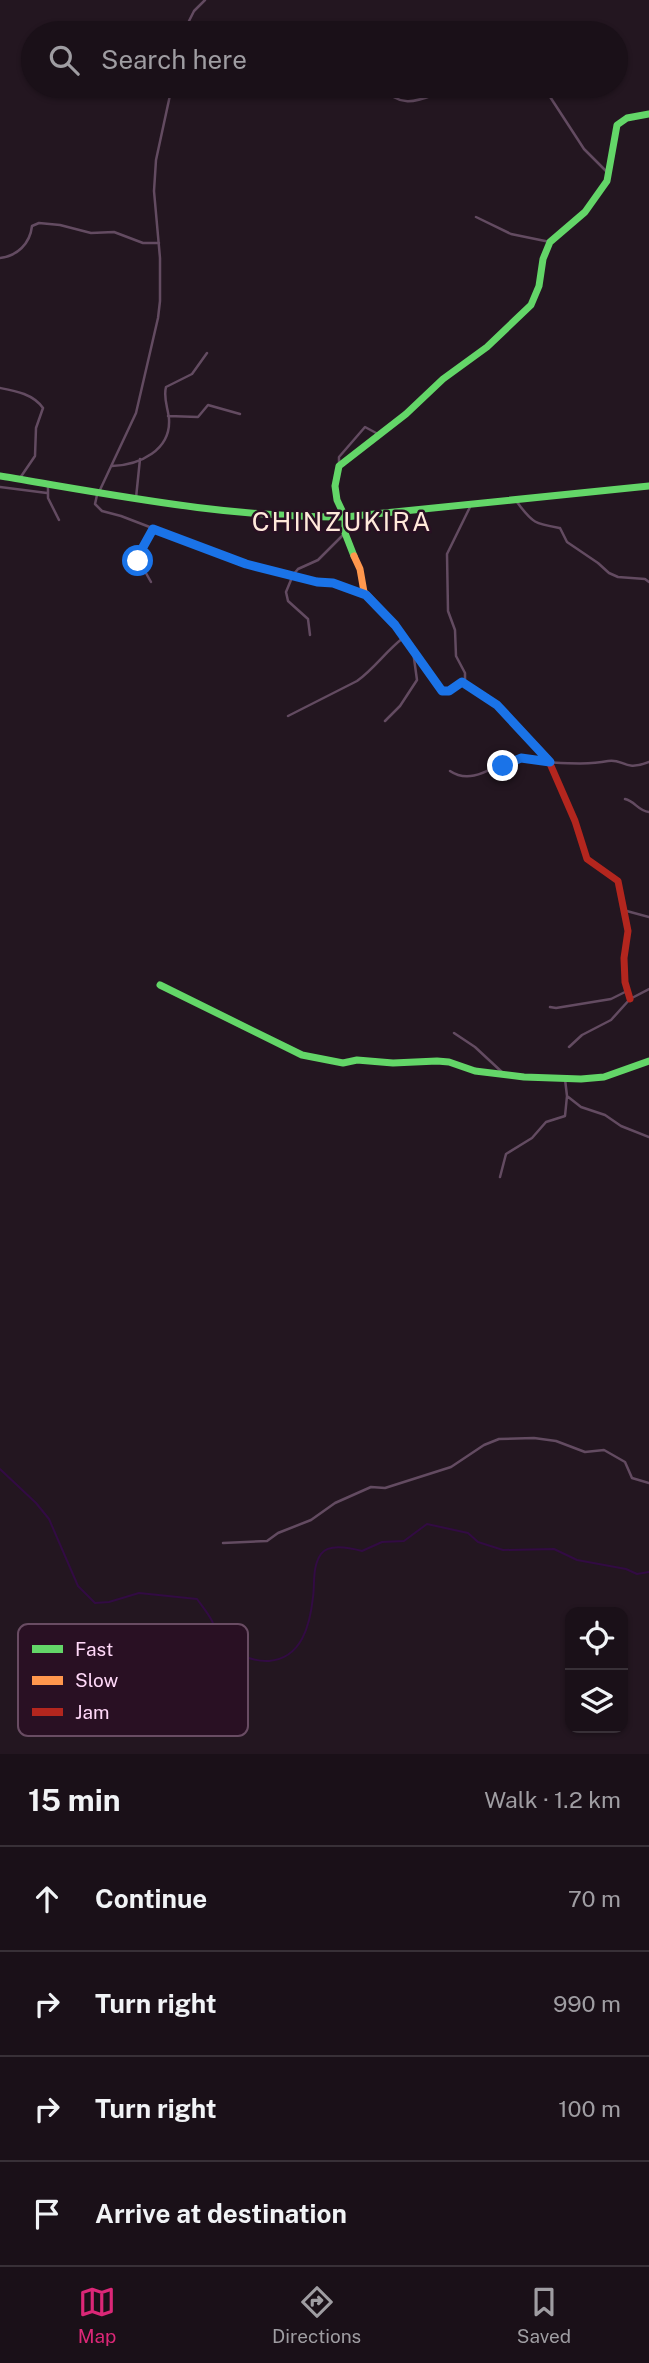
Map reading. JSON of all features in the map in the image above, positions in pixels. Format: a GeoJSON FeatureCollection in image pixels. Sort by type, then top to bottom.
{"type":"FeatureCollection","features":[{"type":"Feature","properties":{"kind":"main road"},"geometry":{"type":"LineString","coordinates":[[629,995],[624,958],[628,931],[617,878],[585,856],[575,821],[550,762],[497,705],[465,683],[460,682],[449,691],[442,691],[395,625],[366,595],[360,569],[345,533],[345,517],[337,500],[335,486],[339,466],[406,414],[443,379],[487,347],[531,305],[539,286],[543,259],[550,242],[585,212],[604,187],[613,135],[618,123],[635,115],[649,114]]}},
{"type":"Feature","properties":{"kind":"main road"},"geometry":{"type":"LineString","coordinates":[[0,476],[251,516],[305,519],[649,486]]}},
{"type":"Feature","properties":{"kind":"main road"},"geometry":{"type":"LineString","coordinates":[[160,985],[308,1058],[343,1063],[357,1060],[393,1063],[437,1061],[475,1071],[565,1079],[604,1077],[649,1061]]}},
{"type":"Feature","properties":{"kind":"street"},"geometry":{"type":"LineString","coordinates":[[189,21],[205,0]]}},
{"type":"Feature","properties":{"kind":"street"},"geometry":{"type":"LineString","coordinates":[[169,98],[156,160],[154,203],[159,243],[158,318],[136,413],[113,466],[98,492],[95,504],[99,510],[246,564],[333,583],[366,595]]}},
{"type":"Feature","properties":{"kind":"street"},"geometry":{"type":"LineString","coordinates":[[396,98],[411,102],[428,98]]}},
{"type":"Feature","properties":{"kind":"street"},"geometry":{"type":"LineString","coordinates":[[551,98],[584,149],[608,173]]}},
{"type":"Feature","properties":{"kind":"street"},"geometry":{"type":"LineString","coordinates":[[476,217],[511,233],[550,242]]}},
{"type":"Feature","properties":{"kind":"street"},"geometry":{"type":"LineString","coordinates":[[0,258],[15,256],[28,241],[32,226],[38,223],[60,225],[91,233],[114,232],[143,243],[159,243]]}},
{"type":"Feature","properties":{"kind":"street"},"geometry":{"type":"LineString","coordinates":[[113,466],[140,459],[160,449],[166,440],[169,416],[165,398],[166,387],[192,374],[207,354]]}},
{"type":"Feature","properties":{"kind":"street"},"geometry":{"type":"LineString","coordinates":[[0,388],[17,391],[36,400],[43,408],[36,428],[35,456],[19,479]]}},
{"type":"Feature","properties":{"kind":"street"},"geometry":{"type":"LineString","coordinates":[[169,416],[198,417],[208,405],[240,414]]}},
{"type":"Feature","properties":{"kind":"street"},"geometry":{"type":"LineString","coordinates":[[339,466],[339,457],[365,427],[378,434]]}},
{"type":"Feature","properties":{"kind":"street"},"geometry":{"type":"LineString","coordinates":[[135,498],[140,459]]}},
{"type":"Feature","properties":{"kind":"street"},"geometry":{"type":"LineString","coordinates":[[49,484],[47,493],[59,520]]}},
{"type":"Feature","properties":{"kind":"street"},"geometry":{"type":"LineString","coordinates":[[0,487],[47,493]]}},
{"type":"Feature","properties":{"kind":"street"},"geometry":{"type":"LineString","coordinates":[[517,499],[534,522],[546,527],[558,526],[567,542],[608,573],[649,582]]}},
{"type":"Feature","properties":{"kind":"street"},"geometry":{"type":"LineString","coordinates":[[465,683],[466,673],[456,656],[455,630],[448,611],[447,554],[473,504]]}},
{"type":"Feature","properties":{"kind":"street"},"geometry":{"type":"LineString","coordinates":[[151,582],[138,559],[153,529]]}},
{"type":"Feature","properties":{"kind":"street"},"geometry":{"type":"LineString","coordinates":[[310,635],[308,619],[285,595],[298,569],[318,561],[345,533]]}},
{"type":"Feature","properties":{"kind":"street"},"geometry":{"type":"LineString","coordinates":[[288,716],[357,681],[367,674],[388,649],[403,638]]}},
{"type":"Feature","properties":{"kind":"street"},"geometry":{"type":"LineString","coordinates":[[385,721],[400,706],[417,680],[413,651]]}},
{"type":"Feature","properties":{"kind":"street"},"geometry":{"type":"LineString","coordinates":[[450,771],[463,776],[474,775],[521,758],[601,764],[611,761],[632,767],[649,762]]}},
{"type":"Feature","properties":{"kind":"street"},"geometry":{"type":"LineString","coordinates":[[625,799],[637,808],[649,812]]}},
{"type":"Feature","properties":{"kind":"street"},"geometry":{"type":"LineString","coordinates":[[623,910],[649,917]]}},
{"type":"Feature","properties":{"kind":"street"},"geometry":{"type":"LineString","coordinates":[[550,1007],[611,999],[649,989]]}},
{"type":"Feature","properties":{"kind":"street"},"geometry":{"type":"LineString","coordinates":[[569,1046],[582,1035],[611,1020],[629,995]]}},
{"type":"Feature","properties":{"kind":"street"},"geometry":{"type":"LineString","coordinates":[[454,1033],[475,1047],[505,1075]]}},
{"type":"Feature","properties":{"kind":"street"},"geometry":{"type":"LineString","coordinates":[[500,1177],[506,1154],[532,1138],[546,1122],[565,1115],[565,1079]]}},
{"type":"Feature","properties":{"kind":"street"},"geometry":{"type":"LineString","coordinates":[[567,1096],[581,1107],[606,1115],[621,1126],[649,1137]]}},
{"type":"Feature","properties":{"kind":"street"},"geometry":{"type":"LineString","coordinates":[[223,1543],[264,1542],[278,1533],[311,1520],[335,1503],[370,1487],[385,1488],[451,1467],[484,1445],[499,1439],[534,1438],[556,1441],[585,1452],[604,1450],[625,1462],[632,1478],[649,1483]]}},
{"type":"Feature","properties":{"kind":"waterway"},"geometry":{"type":"LineString","coordinates":[[0,1469],[49,1519],[78,1586],[95,1603],[109,1602],[139,1593],[197,1599],[213,1624]]}},
{"type":"Feature","properties":{"kind":"waterway"},"geometry":{"type":"LineString","coordinates":[[248,1658],[269,1661],[280,1659],[297,1647],[312,1608],[316,1564],[321,1554],[329,1548],[362,1551],[382,1542],[404,1541],[427,1524],[468,1533],[478,1542],[503,1550],[554,1549],[577,1560],[626,1569],[637,1574],[649,1572]]}},
{"type":"Feature","properties":{"kind":"traffic: fast"},"geometry":{"type":"LineString","coordinates":[[354,556],[345,533],[345,517],[337,500],[335,486],[339,466],[406,414],[443,379],[487,347],[531,305],[539,286],[543,259],[550,242],[585,212],[607,181],[617,125],[627,118],[649,114]]}},
{"type":"Feature","properties":{"kind":"traffic: fast"},"geometry":{"type":"LineString","coordinates":[[0,476],[129,498],[215,509],[258,514],[345,517],[649,486]]}},
{"type":"Feature","properties":{"kind":"traffic: fast"},"geometry":{"type":"LineString","coordinates":[[160,985],[302,1055],[343,1063],[357,1060],[393,1063],[437,1061],[475,1071],[524,1077],[581,1079],[604,1077],[649,1061]]}},
{"type":"Feature","properties":{"kind":"traffic: slow"},"geometry":{"type":"LineString","coordinates":[[354,556],[360,569],[364,592],[395,625],[441,690],[449,691],[462,682],[487,698]]}},
{"type":"Feature","properties":{"kind":"traffic: jam"},"geometry":{"type":"LineString","coordinates":[[487,698],[497,705],[548,759],[575,821],[587,859],[618,881],[628,931],[624,958],[625,982],[630,999]]}},
{"type":"Feature","properties":{"kind":"district","name":"CHINZUKIRA"},"geometry":{"type":"Point","coordinates":[342,522]}},
{"type":"Feature","properties":{"kind":"route"},"geometry":{"type":"LineString","coordinates":[[138,561],[138,556],[153,529],[246,564],[317,582],[333,583],[366,595],[400,631],[442,691],[449,691],[462,682],[485,696],[497,705],[550,762],[521,758],[503,766]]}}]}
